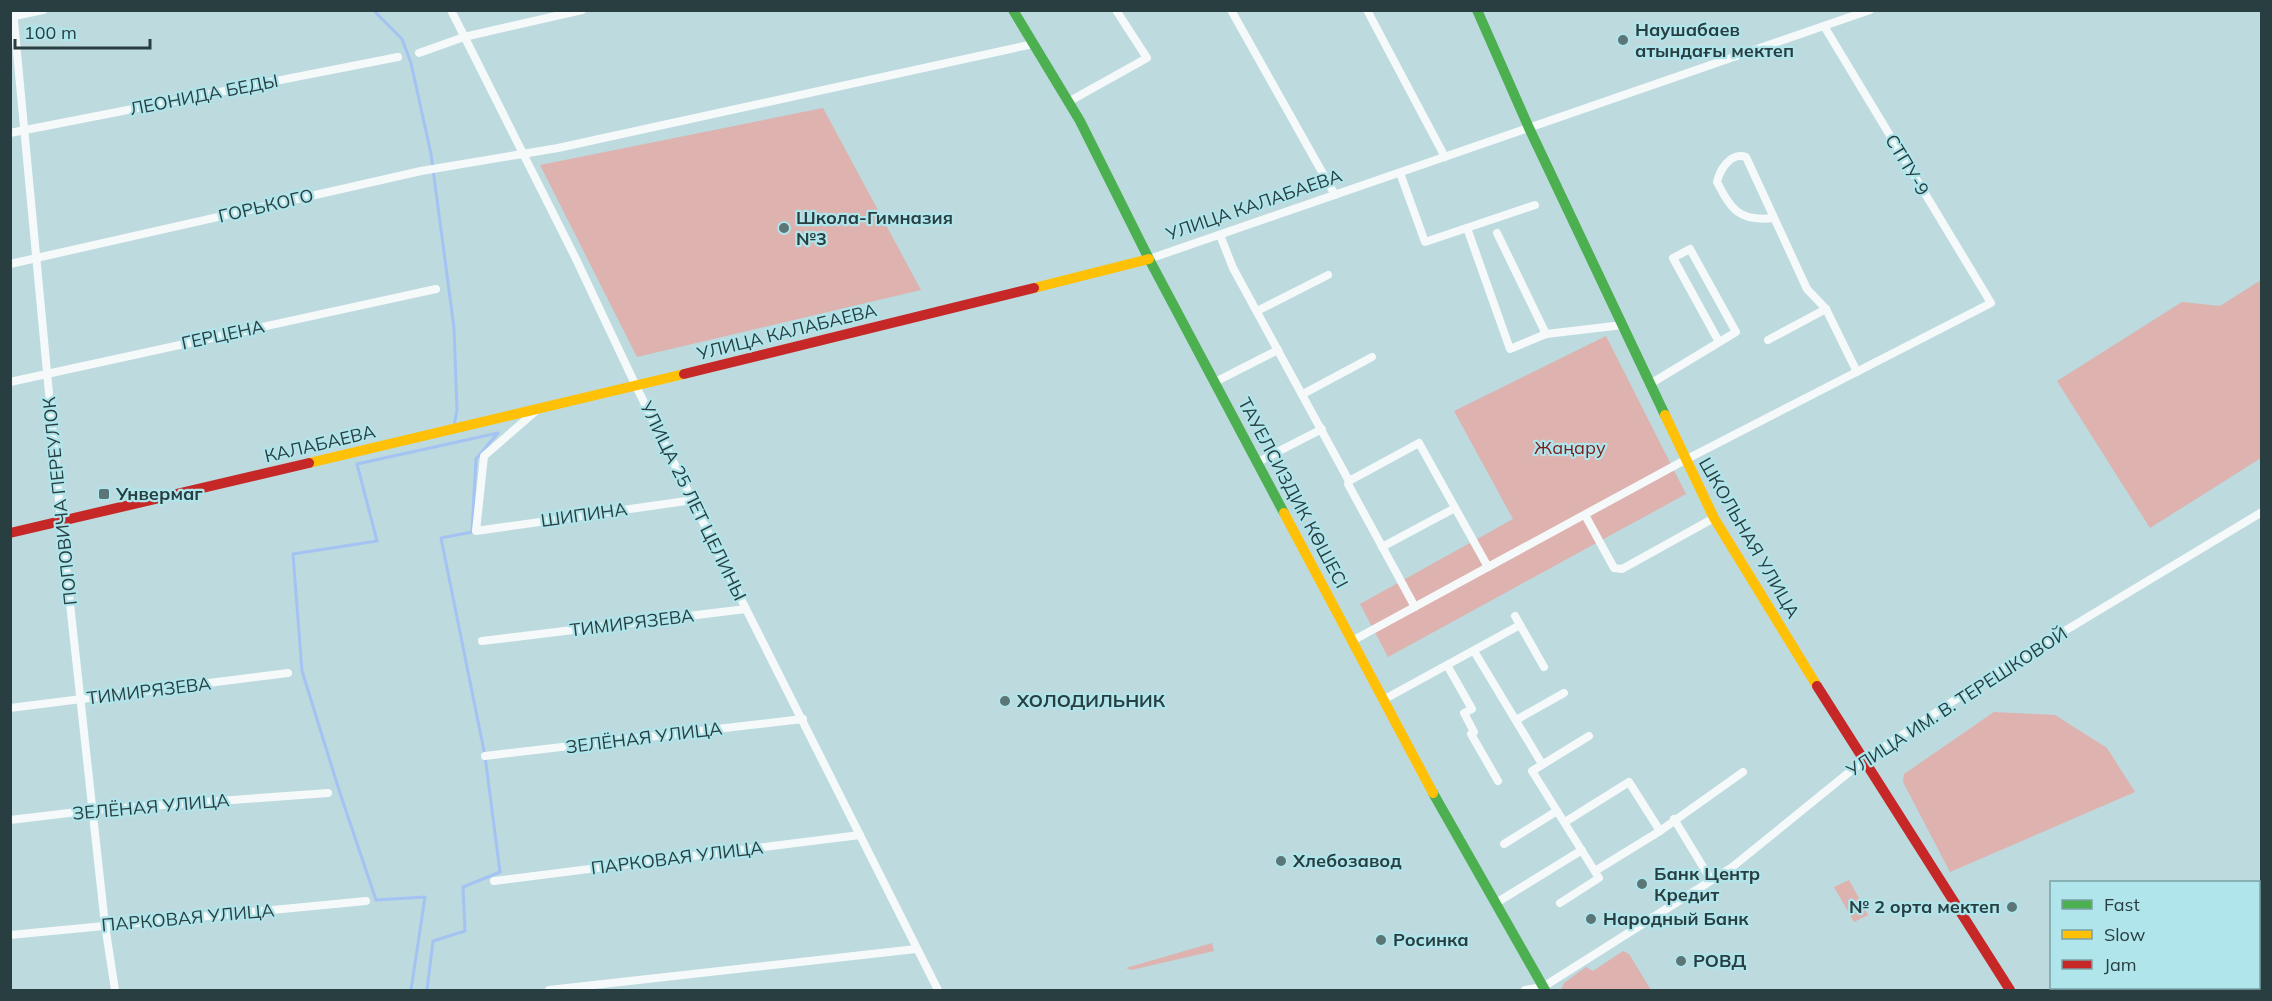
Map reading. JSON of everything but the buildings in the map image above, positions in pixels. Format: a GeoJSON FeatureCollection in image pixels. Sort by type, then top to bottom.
{"type":"FeatureCollection","features":[{"type":"Feature","properties":{"kind":"street"},"geometry":{"type":"LineString","coordinates":[[12,15],[43,10]]}},
{"type":"Feature","properties":{"kind":"street","name":"УЛИЦА 25 ЛЕТ ЦЕЛИНЫ"},"geometry":{"type":"LineString","coordinates":[[451,10],[576,259],[746,609],[938,990]]}},
{"type":"Feature","properties":{"kind":"street"},"geometry":{"type":"LineString","coordinates":[[419,53],[464,37],[582,10]]}},
{"type":"Feature","properties":{"kind":"street","name":"ТАУЕЛСИЗДИК КӨШЕСІ"},"geometry":{"type":"LineString","coordinates":[[1013,10],[1068,102],[1383,700],[1544,989]]}},
{"type":"Feature","properties":{"kind":"street"},"geometry":{"type":"LineString","coordinates":[[1068,102],[1147,58],[1116,10]]}},
{"type":"Feature","properties":{"kind":"street"},"geometry":{"type":"LineString","coordinates":[[1231,10],[1335,195]]}},
{"type":"Feature","properties":{"kind":"street"},"geometry":{"type":"LineString","coordinates":[[1367,10],[1445,157]]}},
{"type":"Feature","properties":{"kind":"street","name":"ШКОЛЬНАЯ УЛИЦА"},"geometry":{"type":"LineString","coordinates":[[1477,10],[1529,128],[1714,518],[1863,761],[2010,990]]}},
{"type":"Feature","properties":{"kind":"street","name":"УЛИЦА КАЛАБАЕВА"},"geometry":{"type":"LineString","coordinates":[[636,386],[1149,259],[1870,10]]}},
{"type":"Feature","properties":{"kind":"street","name":"ПОПОВИЧА ПЕРЕУЛОК"},"geometry":{"type":"LineString","coordinates":[[12,15],[61,521],[105,925],[115,990]]}},
{"type":"Feature","properties":{"kind":"street","name":"СТПУ-9"},"geometry":{"type":"LineString","coordinates":[[1824,26],[1991,303],[1857,372]]}},
{"type":"Feature","properties":{"kind":"street","name":"ГОРЬКОГО"},"geometry":{"type":"LineString","coordinates":[[10,264],[444,166],[558,148],[1033,44]]}},
{"type":"Feature","properties":{"kind":"street","name":"ЛЕОНИДА БЕДЫ"},"geometry":{"type":"LineString","coordinates":[[10,133],[398,57]]}},
{"type":"Feature","properties":{"kind":"street"},"geometry":{"type":"LineString","coordinates":[[1352,641],[1685,460],[1857,372],[1826,309],[1808,289],[1746,157],[1741,156],[1722,166],[1717,182],[1730,207],[1744,216],[1773,218]]}},
{"type":"Feature","properties":{"kind":"street"},"geometry":{"type":"LineString","coordinates":[[1400,172],[1425,242],[1535,205]]}},
{"type":"Feature","properties":{"kind":"street"},"geometry":{"type":"LineString","coordinates":[[1467,228],[1510,349],[1546,334],[1623,325]]}},
{"type":"Feature","properties":{"kind":"street"},"geometry":{"type":"LineString","coordinates":[[1497,233],[1546,334]]}},
{"type":"Feature","properties":{"kind":"street"},"geometry":{"type":"LineString","coordinates":[[1220,235],[1233,268],[1322,429],[1349,481],[1348,484],[1415,607]]}},
{"type":"Feature","properties":{"kind":"street"},"geometry":{"type":"LineString","coordinates":[[1650,384],[1736,332],[1690,249],[1673,258],[1719,342]]}},
{"type":"Feature","properties":{"kind":"street"},"geometry":{"type":"LineString","coordinates":[[1257,311],[1329,275]]}},
{"type":"Feature","properties":{"kind":"street","name":"ГЕРЦЕНА"},"geometry":{"type":"LineString","coordinates":[[10,382],[436,289]]}},
{"type":"Feature","properties":{"kind":"street"},"geometry":{"type":"LineString","coordinates":[[1768,340],[1826,309]]}},
{"type":"Feature","properties":{"kind":"street"},"geometry":{"type":"LineString","coordinates":[[1215,382],[1278,350]]}},
{"type":"Feature","properties":{"kind":"street"},"geometry":{"type":"LineString","coordinates":[[1303,394],[1372,357]]}},
{"type":"Feature","properties":{"kind":"street","name":"КАЛАБАЕВА"},"geometry":{"type":"LineString","coordinates":[[10,532],[636,386]]}},
{"type":"Feature","properties":{"kind":"street","name":"ШИПИНА"},"geometry":{"type":"LineString","coordinates":[[537,410],[484,456],[476,531],[693,500]]}},
{"type":"Feature","properties":{"kind":"street"},"geometry":{"type":"LineString","coordinates":[[1258,462],[1322,429]]}},
{"type":"Feature","properties":{"kind":"street"},"geometry":{"type":"LineString","coordinates":[[1349,481],[1419,443],[1488,567]]}},
{"type":"Feature","properties":{"kind":"street"},"geometry":{"type":"LineString","coordinates":[[1382,547],[1455,508]]}},
{"type":"Feature","properties":{"kind":"street","name":"УЛИЦА ИМ. В. ТЕРЕШКОВОЙ"},"geometry":{"type":"LineString","coordinates":[[1544,989],[1731,868],[1863,761],[2000,670],[2262,512]]}},
{"type":"Feature","properties":{"kind":"street"},"geometry":{"type":"LineString","coordinates":[[1585,515],[1614,568],[1622,569],[1714,518]]}},
{"type":"Feature","properties":{"kind":"street","name":"ТИМИРЯЗЕВА"},"geometry":{"type":"LineString","coordinates":[[482,641],[746,609]]}},
{"type":"Feature","properties":{"kind":"street"},"geometry":{"type":"LineString","coordinates":[[1515,616],[1544,667]]}},
{"type":"Feature","properties":{"kind":"street"},"geometry":{"type":"LineString","coordinates":[[1383,700],[1520,625]]}},
{"type":"Feature","properties":{"kind":"street"},"geometry":{"type":"LineString","coordinates":[[1474,651],[1542,764]]}},
{"type":"Feature","properties":{"kind":"street"},"geometry":{"type":"LineString","coordinates":[[1447,665],[1472,709],[1464,713],[1474,732],[1471,734],[1498,781]]}},
{"type":"Feature","properties":{"kind":"street","name":"ТИМИРЯЗЕВА"},"geometry":{"type":"LineString","coordinates":[[10,708],[288,673]]}},
{"type":"Feature","properties":{"kind":"street"},"geometry":{"type":"LineString","coordinates":[[1516,720],[1564,693]]}},
{"type":"Feature","properties":{"kind":"street","name":"ЗЕЛЁНАЯ УЛИЦА"},"geometry":{"type":"LineString","coordinates":[[485,756],[803,719]]}},
{"type":"Feature","properties":{"kind":"street"},"geometry":{"type":"LineString","coordinates":[[1560,903],[1599,878],[1532,771],[1589,736]]}},
{"type":"Feature","properties":{"kind":"street"},"geometry":{"type":"LineString","coordinates":[[1595,871],[1660,831],[1743,772]]}},
{"type":"Feature","properties":{"kind":"street"},"geometry":{"type":"LineString","coordinates":[[1565,822],[1629,782],[1660,831]]}},
{"type":"Feature","properties":{"kind":"street","name":"ЗЕЛЁНАЯ УЛИЦА"},"geometry":{"type":"LineString","coordinates":[[10,820],[94,810],[328,792]]}},
{"type":"Feature","properties":{"kind":"street"},"geometry":{"type":"LineString","coordinates":[[1504,844],[1557,811]]}},
{"type":"Feature","properties":{"kind":"street"},"geometry":{"type":"LineString","coordinates":[[1674,819],[1711,880]]}},
{"type":"Feature","properties":{"kind":"street","name":"ПАРКОВАЯ УЛИЦА"},"geometry":{"type":"LineString","coordinates":[[494,881],[860,835]]}},
{"type":"Feature","properties":{"kind":"street"},"geometry":{"type":"LineString","coordinates":[[1496,903],[1582,850]]}},
{"type":"Feature","properties":{"kind":"street","name":"ПАРКОВАЯ УЛИЦА"},"geometry":{"type":"LineString","coordinates":[[10,935],[366,902]]}},
{"type":"Feature","properties":{"kind":"street"},"geometry":{"type":"LineString","coordinates":[[549,990],[916,949]]}},
{"type":"Feature","properties":{"kind":"street"},"geometry":{"type":"LineString","coordinates":[[1525,990],[1544,989]]}},
{"type":"Feature","properties":{"kind":"green space"},"geometry":{"type":"Polygon","coordinates":[[[823,108],[921,290],[637,357],[540,165],[823,108]]]}},
{"type":"Feature","properties":{"kind":"green space"},"geometry":{"type":"Polygon","coordinates":[[[2261,280],[2261,458],[2150,528],[2057,381],[2182,302],[2220,306],[2261,280]]]}},
{"type":"Feature","properties":{"kind":"green space","name":"Жаңару"},"geometry":{"type":"Polygon","coordinates":[[[1606,336],[1686,494],[1388,657],[1360,604],[1513,519],[1454,411],[1606,336]]]}},
{"type":"Feature","properties":{"kind":"green space"},"geometry":{"type":"Polygon","coordinates":[[[1994,712],[2055,715],[2107,748],[2135,792],[1950,872],[1903,782],[1904,774],[1994,712]]]}},
{"type":"Feature","properties":{"kind":"green space"},"geometry":{"type":"Polygon","coordinates":[[[1849,880],[1868,915],[1854,922],[1834,887],[1849,880]]]}},
{"type":"Feature","properties":{"kind":"green space"},"geometry":{"type":"Polygon","coordinates":[[[1212,943],[1214,951],[1131,970],[1126,968],[1212,943]]]}},
{"type":"Feature","properties":{"kind":"green space"},"geometry":{"type":"Polygon","coordinates":[[[1623,951],[1629,954],[1651,990],[1561,990],[1564,983],[1586,967],[1593,971],[1623,951]]]}},
{"type":"Feature","properties":{"kind":"waterway"},"geometry":{"type":"LineString","coordinates":[[373,10],[402,39],[411,63],[431,154],[454,328],[457,410],[454,426]]}},
{"type":"Feature","properties":{"kind":"waterway"},"geometry":{"type":"LineString","coordinates":[[411,990],[425,897],[376,900],[302,671],[293,554],[377,541],[357,464],[498,433]]}},
{"type":"Feature","properties":{"kind":"waterway"},"geometry":{"type":"LineString","coordinates":[[427,990],[433,941],[465,931],[463,887],[500,872],[485,756],[441,538],[472,532],[476,459],[497,434]]}},
{"type":"Feature","properties":{"kind":"traffic: fast"},"geometry":{"type":"LineString","coordinates":[[1013,10],[1080,121],[1149,259],[1284,513]]}},
{"type":"Feature","properties":{"kind":"traffic: fast"},"geometry":{"type":"LineString","coordinates":[[1477,10],[1529,128],[1665,415]]}},
{"type":"Feature","properties":{"kind":"traffic: fast"},"geometry":{"type":"LineString","coordinates":[[1433,793],[1545,990]]}},
{"type":"Feature","properties":{"kind":"traffic: slow"},"geometry":{"type":"LineString","coordinates":[[1034,288],[1149,259]]}},
{"type":"Feature","properties":{"kind":"traffic: slow"},"geometry":{"type":"LineString","coordinates":[[309,463],[684,374]]}},
{"type":"Feature","properties":{"kind":"traffic: slow"},"geometry":{"type":"LineString","coordinates":[[1665,415],[1714,518],[1817,686]]}},
{"type":"Feature","properties":{"kind":"traffic: slow"},"geometry":{"type":"LineString","coordinates":[[1284,513],[1433,793]]}},
{"type":"Feature","properties":{"kind":"traffic: jam"},"geometry":{"type":"LineString","coordinates":[[684,374],[1034,288]]}},
{"type":"Feature","properties":{"kind":"traffic: jam"},"geometry":{"type":"LineString","coordinates":[[10,533],[309,463]]}},
{"type":"Feature","properties":{"kind":"traffic: jam"},"geometry":{"type":"LineString","coordinates":[[1817,686],[2010,990]]}},
{"type":"Feature","properties":{"kind":"place","name":"Наушабаев атындағы мектеп"},"geometry":{"type":"Point","coordinates":[1623,40]}},
{"type":"Feature","properties":{"kind":"place","name":"Школа-Гимназия №3"},"geometry":{"type":"Point","coordinates":[784,228]}},
{"type":"Feature","properties":{"kind":"place","name":"Унвермаг"},"geometry":{"type":"Point","coordinates":[104,494]}},
{"type":"Feature","properties":{"kind":"place","name":"ХОЛОДИЛЬНИК"},"geometry":{"type":"Point","coordinates":[1005,701]}},
{"type":"Feature","properties":{"kind":"place","name":"Хлебозавод"},"geometry":{"type":"Point","coordinates":[1281,861]}},
{"type":"Feature","properties":{"kind":"place","name":"Банк Центр Кредит"},"geometry":{"type":"Point","coordinates":[1642,884]}},
{"type":"Feature","properties":{"kind":"place","name":"№ 2 орта мектеп"},"geometry":{"type":"Point","coordinates":[2012,907]}},
{"type":"Feature","properties":{"kind":"place","name":"Народный Банк"},"geometry":{"type":"Point","coordinates":[1591,919]}},
{"type":"Feature","properties":{"kind":"place","name":"Росинка"},"geometry":{"type":"Point","coordinates":[1381,940]}},
{"type":"Feature","properties":{"kind":"place","name":"РОВД"},"geometry":{"type":"Point","coordinates":[1681,961]}}]}
